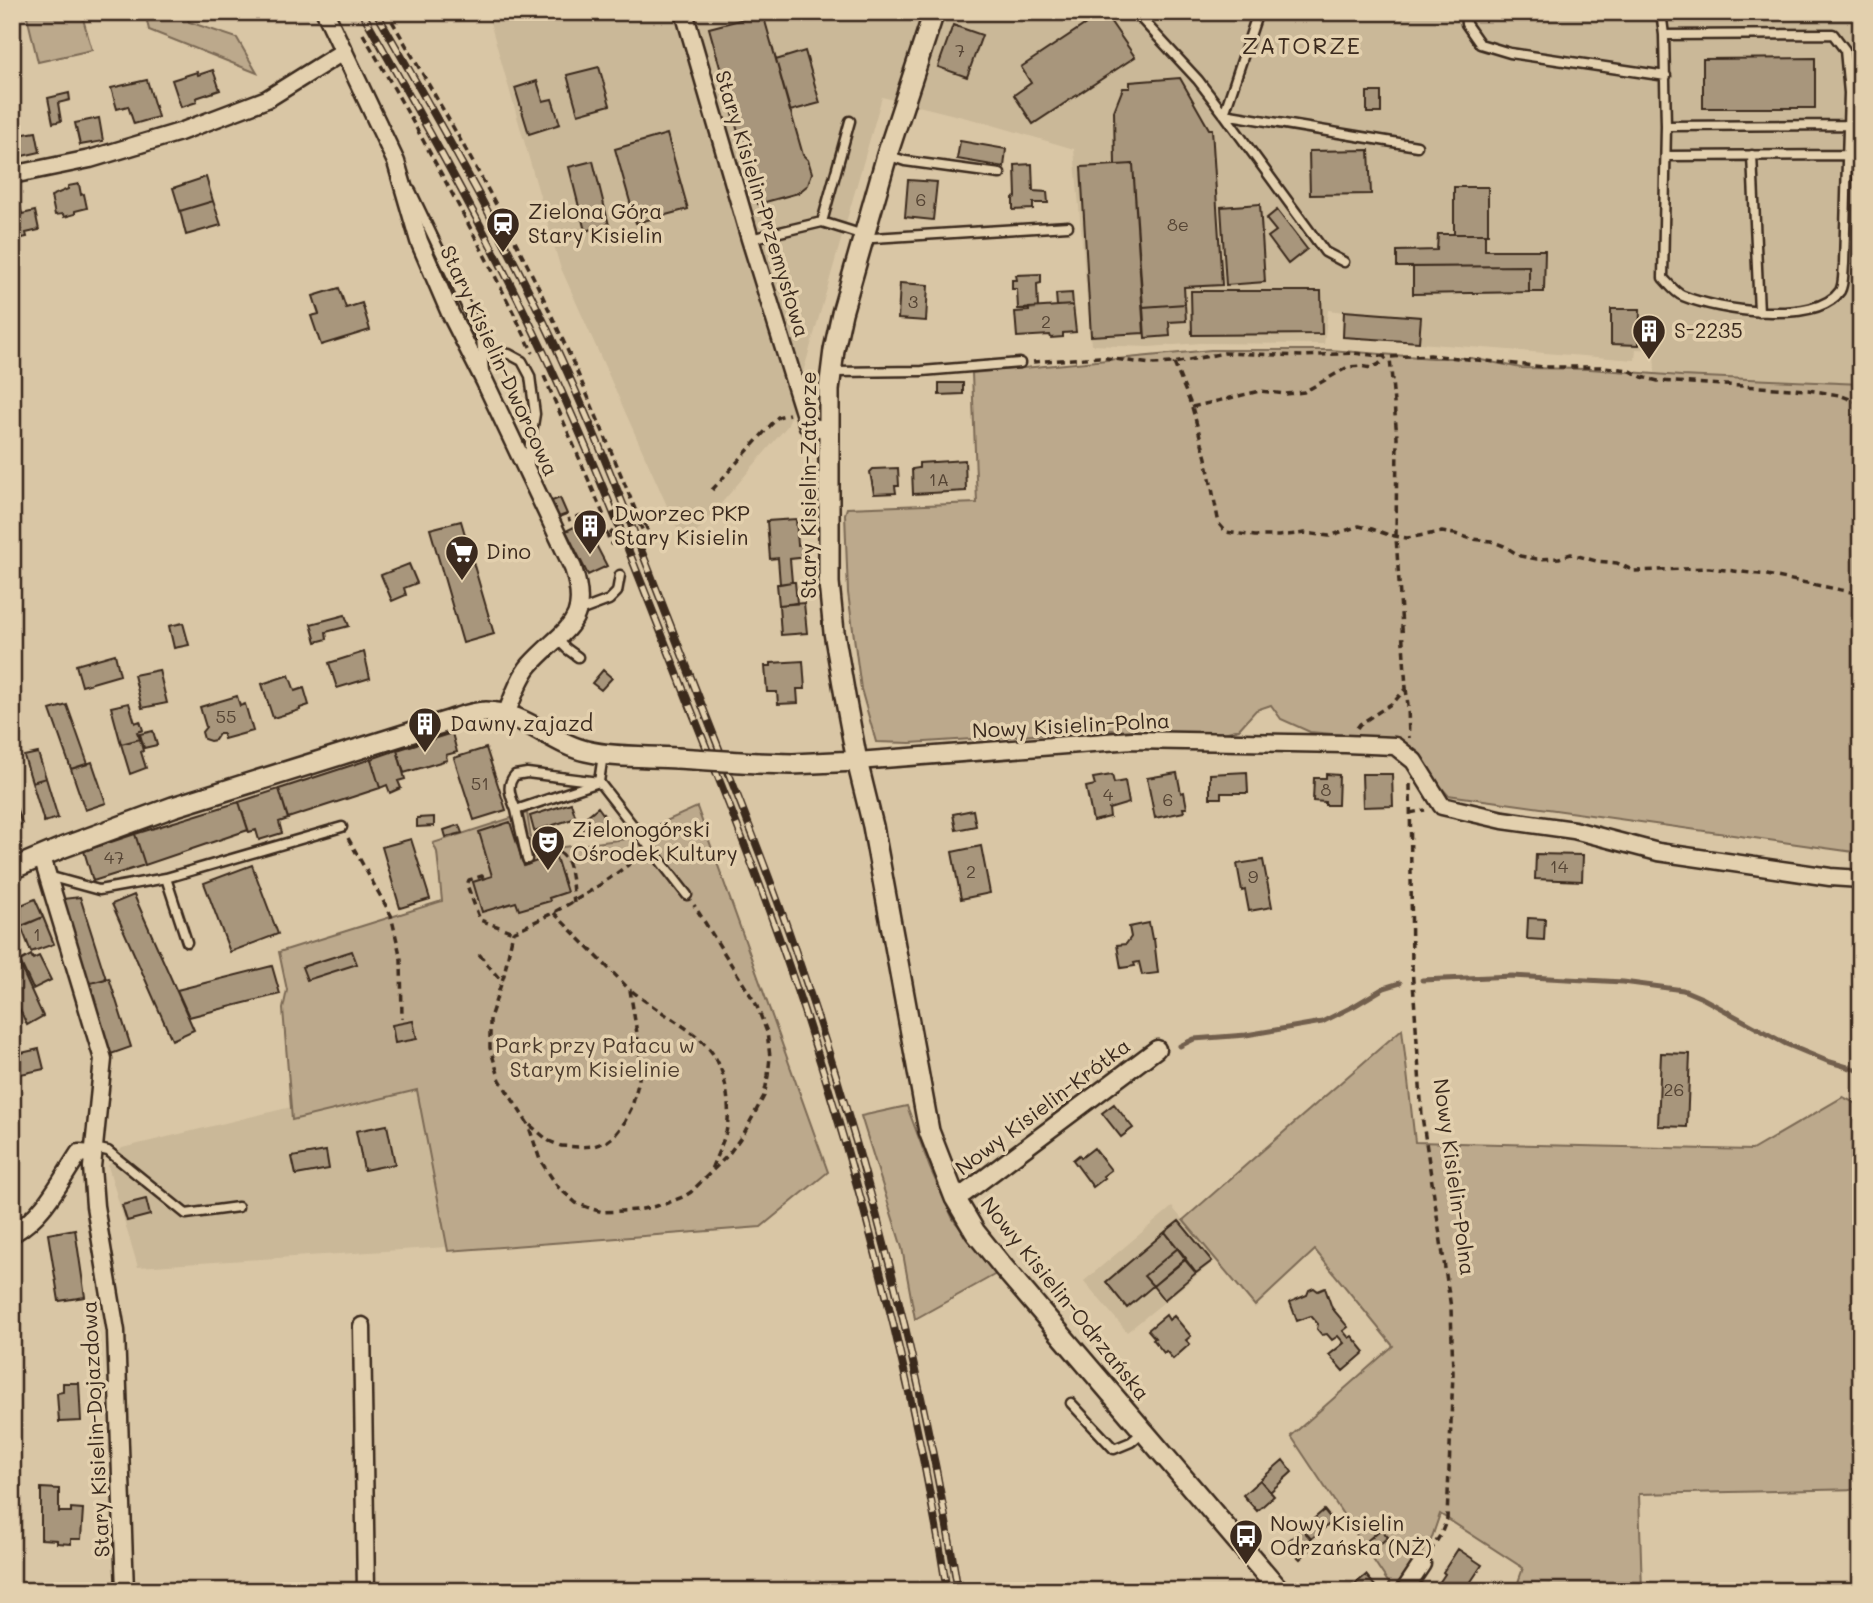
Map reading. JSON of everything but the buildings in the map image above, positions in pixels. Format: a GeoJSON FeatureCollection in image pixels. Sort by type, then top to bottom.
{"type":"FeatureCollection","features":[{"type":"Feature","properties":{"kind":"street","name":"Stary Kisielin-Dworcowa"},"geometry":{"type":"LineString","coordinates":[[325,12],[396,162],[418,241],[579,586],[578,612]]}},
{"type":"Feature","properties":{"kind":"street","name":"Stary Kisielin-Przemysłowa"},"geometry":{"type":"LineString","coordinates":[[684,12],[803,410]]}},
{"type":"Feature","properties":{"kind":"street","name":"Stary Kisielin-Zatorze"},"geometry":{"type":"LineString","coordinates":[[873,826],[856,761],[829,583],[830,372],[841,318],[887,155],[934,12]]}},
{"type":"Feature","properties":{"kind":"street"},"geometry":{"type":"LineString","coordinates":[[12,175],[90,159],[180,132],[267,99],[344,51]]}},
{"type":"Feature","properties":{"kind":"street"},"geometry":{"type":"LineString","coordinates":[[803,410],[808,425],[830,430]]}},
{"type":"Feature","properties":{"kind":"street"},"geometry":{"type":"LineString","coordinates":[[506,714],[530,665],[572,624],[578,612]]}},
{"type":"Feature","properties":{"kind":"street"},"geometry":{"type":"LineString","coordinates":[[12,869],[173,807],[478,713],[506,714],[569,746],[603,754],[792,764],[856,761]]}},
{"type":"Feature","properties":{"kind":"street","name":"Nowy Kisielin-Polna"},"geometry":{"type":"LineString","coordinates":[[856,761],[1132,740],[1395,747],[1409,757]]}},
{"type":"Feature","properties":{"kind":"street"},"geometry":{"type":"LineString","coordinates":[[1409,757],[1442,806],[1503,820],[1574,830],[1658,852],[1830,877],[1861,879]]}},
{"type":"Feature","properties":{"kind":"street","name":"Nowy Kisielin-Odrzańska"},"geometry":{"type":"LineString","coordinates":[[873,826],[929,1131],[954,1198],[975,1232],[1004,1268],[1280,1591]]}},
{"type":"Feature","properties":{"kind":"street","name":"Stary Kisielin-Dojazdowa"},"geometry":{"type":"LineString","coordinates":[[42,857],[103,1059],[92,1167],[95,1206],[116,1331],[125,1591]]}},
{"type":"Feature","properties":{"kind":"street","name":"Nowy Kisielin-Krótka"},"geometry":{"type":"LineString","coordinates":[[954,1198],[965,1193],[1157,1049]]}},
{"type":"Feature","properties":{"kind":"street"},"geometry":{"type":"LineString","coordinates":[[12,1234],[38,1215],[79,1153],[93,1151]]}},
{"type":"Feature","properties":{"kind":"street"},"geometry":{"type":"LineString","coordinates":[[362,1326],[366,1591]]}},
{"type":"Feature","properties":{"kind":"street"},"geometry":{"type":"LineString","coordinates":[[1404,1591],[1422,1564]]}},
{"type":"Feature","properties":{"kind":"lane"},"geometry":{"type":"LineString","coordinates":[[1135,12],[1198,80],[1325,252],[1344,262]]}},
{"type":"Feature","properties":{"kind":"lane"},"geometry":{"type":"LineString","coordinates":[[1224,114],[1258,12]]}},
{"type":"Feature","properties":{"kind":"lane"},"geometry":{"type":"LineString","coordinates":[[1465,12],[1466,24],[1480,44],[1510,54],[1666,76]]}},
{"type":"Feature","properties":{"kind":"lane"},"geometry":{"type":"LineString","coordinates":[[1661,12],[1666,76],[1663,278],[1680,295],[1724,307],[1771,313],[1807,309],[1830,302],[1842,288],[1849,93],[1845,50],[1833,34],[1664,35]]}},
{"type":"Feature","properties":{"kind":"lane"},"geometry":{"type":"LineString","coordinates":[[1224,114],[1417,146]]}},
{"type":"Feature","properties":{"kind":"lane"},"geometry":{"type":"LineString","coordinates":[[822,222],[850,121]]}},
{"type":"Feature","properties":{"kind":"lane"},"geometry":{"type":"LineString","coordinates":[[1666,126],[1848,125]]}},
{"type":"Feature","properties":{"kind":"lane"},"geometry":{"type":"LineString","coordinates":[[887,155],[905,161],[1000,174]]}},
{"type":"Feature","properties":{"kind":"lane"},"geometry":{"type":"LineString","coordinates":[[1752,155],[1759,312]]}},
{"type":"Feature","properties":{"kind":"lane"},"geometry":{"type":"LineString","coordinates":[[1666,156],[1847,155]]}},
{"type":"Feature","properties":{"kind":"lane"},"geometry":{"type":"LineString","coordinates":[[396,162],[481,337],[485,382]]}},
{"type":"Feature","properties":{"kind":"lane"},"geometry":{"type":"LineString","coordinates":[[750,239],[822,222],[873,238],[1068,226]]}},
{"type":"Feature","properties":{"kind":"lane"},"geometry":{"type":"LineString","coordinates":[[483,356],[509,354],[522,361],[530,376],[535,414],[528,473]]}},
{"type":"Feature","properties":{"kind":"lane"},"geometry":{"type":"LineString","coordinates":[[830,372],[922,371],[1020,363]]}},
{"type":"Feature","properties":{"kind":"lane"},"geometry":{"type":"LineString","coordinates":[[578,612],[610,600],[617,592],[620,575]]}},
{"type":"Feature","properties":{"kind":"lane"},"geometry":{"type":"LineString","coordinates":[[557,639],[578,657]]}},
{"type":"Feature","properties":{"kind":"lane"},"geometry":{"type":"LineString","coordinates":[[599,782],[603,754]]}},
{"type":"Feature","properties":{"kind":"lane"},"geometry":{"type":"LineString","coordinates":[[527,859],[509,789],[509,783],[515,775],[527,773],[599,782],[687,895]]}},
{"type":"Feature","properties":{"kind":"lane"},"geometry":{"type":"LineString","coordinates":[[516,810],[599,782]]}},
{"type":"Feature","properties":{"kind":"lane"},"geometry":{"type":"LineString","coordinates":[[48,877],[99,890],[166,878],[342,827]]}},
{"type":"Feature","properties":{"kind":"lane"},"geometry":{"type":"LineString","coordinates":[[166,878],[187,942]]}},
{"type":"Feature","properties":{"kind":"lane"},"geometry":{"type":"LineString","coordinates":[[93,1151],[108,1151],[186,1214],[238,1207]]}},
{"type":"Feature","properties":{"kind":"lane"},"geometry":{"type":"LineString","coordinates":[[1071,1404],[1114,1449],[1132,1442],[1144,1431]]}},
{"type":"Feature","properties":{"kind":"path"},"geometry":{"type":"LineString","coordinates":[[392,21],[468,154],[541,294],[589,398],[637,514],[643,519],[647,529],[643,531],[635,521],[615,528],[611,533],[615,543],[611,544],[607,534],[582,515],[553,526]]}},
{"type":"Feature","properties":{"kind":"path"},"geometry":{"type":"LineString","coordinates":[[363,34],[465,216],[538,363]]}},
{"type":"Feature","properties":{"kind":"path"},"geometry":{"type":"LineString","coordinates":[[1020,363],[1099,357],[1151,364],[1174,363],[1224,353],[1353,353],[1388,357],[1430,355],[1544,367],[1604,367],[1629,370],[1658,381],[1808,390],[1839,394],[1861,403]]}},
{"type":"Feature","properties":{"kind":"path"},"geometry":{"type":"LineString","coordinates":[[1192,407],[1260,391],[1286,394],[1304,392],[1348,367],[1371,368],[1388,357]]}},
{"type":"Feature","properties":{"kind":"path"},"geometry":{"type":"LineString","coordinates":[[1388,357],[1397,437],[1396,537],[1409,757]]}},
{"type":"Feature","properties":{"kind":"path"},"geometry":{"type":"LineString","coordinates":[[1174,363],[1192,407],[1206,458],[1219,524],[1226,531],[1255,536],[1305,533],[1329,536],[1359,527],[1407,538],[1442,532],[1491,541],[1520,556],[1537,559],[1559,558],[1571,554],[1617,563],[1634,571],[1709,568],[1767,575],[1861,594]]}},
{"type":"Feature","properties":{"kind":"path"},"geometry":{"type":"LineString","coordinates":[[543,375],[604,516],[596,526]]}},
{"type":"Feature","properties":{"kind":"path"},"geometry":{"type":"LineString","coordinates":[[712,490],[778,417],[803,410]]}},
{"type":"Feature","properties":{"kind":"path"},"geometry":{"type":"LineString","coordinates":[[1345,744],[1360,724],[1394,702],[1406,688]]}},
{"type":"Feature","properties":{"kind":"path","name":"Nowy Kisielin-Polna"},"geometry":{"type":"LineString","coordinates":[[1409,757],[1412,967],[1422,1115],[1451,1308],[1453,1373],[1447,1519],[1422,1564]]}},
{"type":"Feature","properties":{"kind":"path"},"geometry":{"type":"LineString","coordinates":[[342,827],[391,915],[401,959],[402,1019]]}},
{"type":"Feature","properties":{"kind":"path"},"geometry":{"type":"LineString","coordinates":[[483,878],[482,876],[469,880],[467,885],[480,920],[513,932],[573,903],[652,847]]}},
{"type":"Feature","properties":{"kind":"path"},"geometry":{"type":"LineString","coordinates":[[527,859],[559,852],[570,870],[573,903]]}},
{"type":"Feature","properties":{"kind":"path"},"geometry":{"type":"LineString","coordinates":[[528,1124],[540,1160],[558,1187],[576,1203],[603,1212],[638,1210],[665,1204],[691,1192],[728,1155],[744,1133],[764,1097],[770,1057],[767,1032],[756,1004],[687,895]]}},
{"type":"Feature","properties":{"kind":"path"},"geometry":{"type":"LineString","coordinates":[[554,914],[630,990],[698,1038],[714,1055],[727,1093],[728,1107],[727,1130],[709,1173]]}},
{"type":"Feature","properties":{"kind":"path"},"geometry":{"type":"LineString","coordinates":[[513,932],[502,982],[490,1018],[490,1048],[500,1080],[528,1124],[549,1141],[561,1146],[594,1146],[606,1142],[623,1125],[632,1107],[639,1080],[640,1052],[630,990]]}},
{"type":"Feature","properties":{"kind":"path"},"geometry":{"type":"LineString","coordinates":[[479,954],[502,982]]}},
{"type":"Feature","properties":{"kind":"shaded area"},"geometry":{"type":"Polygon","coordinates":[[[487,12],[1861,12],[1861,384],[1655,373],[1654,350],[1636,349],[1635,360],[1343,337],[1344,312],[1328,310],[1324,344],[1200,343],[1149,347],[1091,345],[1074,149],[979,121],[882,97],[788,425],[685,546],[560,266],[487,12]]]}},
{"type":"Feature","properties":{"kind":"shaded area"},"geometry":{"type":"Polygon","coordinates":[[[417,1090],[447,1247],[138,1267],[108,1166],[122,1148],[291,1107],[292,1120],[417,1090]]]}},
{"type":"Feature","properties":{"kind":"shaded area"},"geometry":{"type":"Polygon","coordinates":[[[1172,1207],[1216,1260],[1127,1332],[1084,1281],[1172,1207]]]}},
{"type":"Feature","properties":{"kind":"green space"},"geometry":{"type":"Polygon","coordinates":[[[26,12],[81,12],[92,50],[38,62],[26,12]]]}},
{"type":"Feature","properties":{"kind":"green space"},"geometry":{"type":"Polygon","coordinates":[[[145,12],[186,12],[189,22],[237,38],[257,73],[149,30],[145,12]]]}},
{"type":"Feature","properties":{"kind":"green space"},"geometry":{"type":"Polygon","coordinates":[[[1211,350],[1330,350],[1432,358],[1471,358],[1521,368],[1590,369],[1861,384],[1861,853],[1448,795],[1434,779],[1377,738],[1310,732],[1281,719],[1271,705],[1256,710],[1239,729],[1220,734],[1112,730],[910,743],[876,742],[861,689],[848,593],[847,508],[977,503],[972,373],[1211,350]]]}},
{"type":"Feature","properties":{"kind":"green space","name":"Park przy Pałacu w Starym Kisielinie"},"geometry":{"type":"Polygon","coordinates":[[[697,807],[828,1172],[761,1227],[448,1251],[417,1090],[292,1120],[283,1009],[287,990],[279,952],[442,901],[437,852],[433,843],[527,813],[533,851],[626,839],[697,807]]]}},
{"type":"Feature","properties":{"kind":"green space"},"geometry":{"type":"Polygon","coordinates":[[[1402,1029],[1415,1142],[1752,1150],[1843,1097],[1861,1106],[1861,1489],[1639,1494],[1642,1591],[1515,1591],[1523,1568],[1440,1514],[1431,1540],[1394,1591],[1291,1436],[1393,1346],[1315,1250],[1255,1306],[1183,1220],[1402,1029]]]}},
{"type":"Feature","properties":{"kind":"green space"},"geometry":{"type":"Polygon","coordinates":[[[907,1106],[953,1219],[996,1274],[915,1319],[902,1248],[861,1116],[907,1106]]]}},
{"type":"Feature","properties":{"kind":"waterway"},"geometry":{"type":"LineString","coordinates":[[1422,980],[1512,976],[1623,982],[1683,990],[1786,1044],[1827,1061],[1861,1071]]}},
{"type":"Feature","properties":{"kind":"waterway"},"geometry":{"type":"LineString","coordinates":[[1180,1046],[1194,1039],[1246,1035],[1322,1022],[1384,988],[1400,983]]}},
{"type":"Feature","properties":{"kind":"railway"},"geometry":{"type":"LineString","coordinates":[[362,12],[478,221],[563,395],[622,533],[764,897],[825,1077],[867,1222],[904,1368],[947,1591]]}},
{"type":"Feature","properties":{"kind":"railway"},"geometry":{"type":"LineString","coordinates":[[376,12],[490,216],[573,385],[630,521],[770,881],[844,1100],[889,1262],[927,1426],[958,1591]]}},
{"type":"Feature","properties":{"kind":"place","name":"Zielona Góra Stary Kisielin"},"geometry":{"type":"Point","coordinates":[503,254]}},
{"type":"Feature","properties":{"kind":"place","name":"S-2235"},"geometry":{"type":"Point","coordinates":[1649,361]}},
{"type":"Feature","properties":{"kind":"place","name":"Dworzec PKP Stary Kisielin"},"geometry":{"type":"Point","coordinates":[590,556]}},
{"type":"Feature","properties":{"kind":"place","name":"Dino"},"geometry":{"type":"Point","coordinates":[462,582]}},
{"type":"Feature","properties":{"kind":"place","name":"Dawny zajazd"},"geometry":{"type":"Point","coordinates":[425,754]}},
{"type":"Feature","properties":{"kind":"place","name":"Zielonogórski Ośrodek Kultury"},"geometry":{"type":"Point","coordinates":[548,872]}},
{"type":"Feature","properties":{"kind":"place","name":"Nowy Kisielin Odrzańska (NŻ)"},"geometry":{"type":"Point","coordinates":[1246,1566]}},
{"type":"Feature","properties":{"kind":"district","name":"ZATORZE"},"geometry":{"type":"Point","coordinates":[1302,46]}}]}
